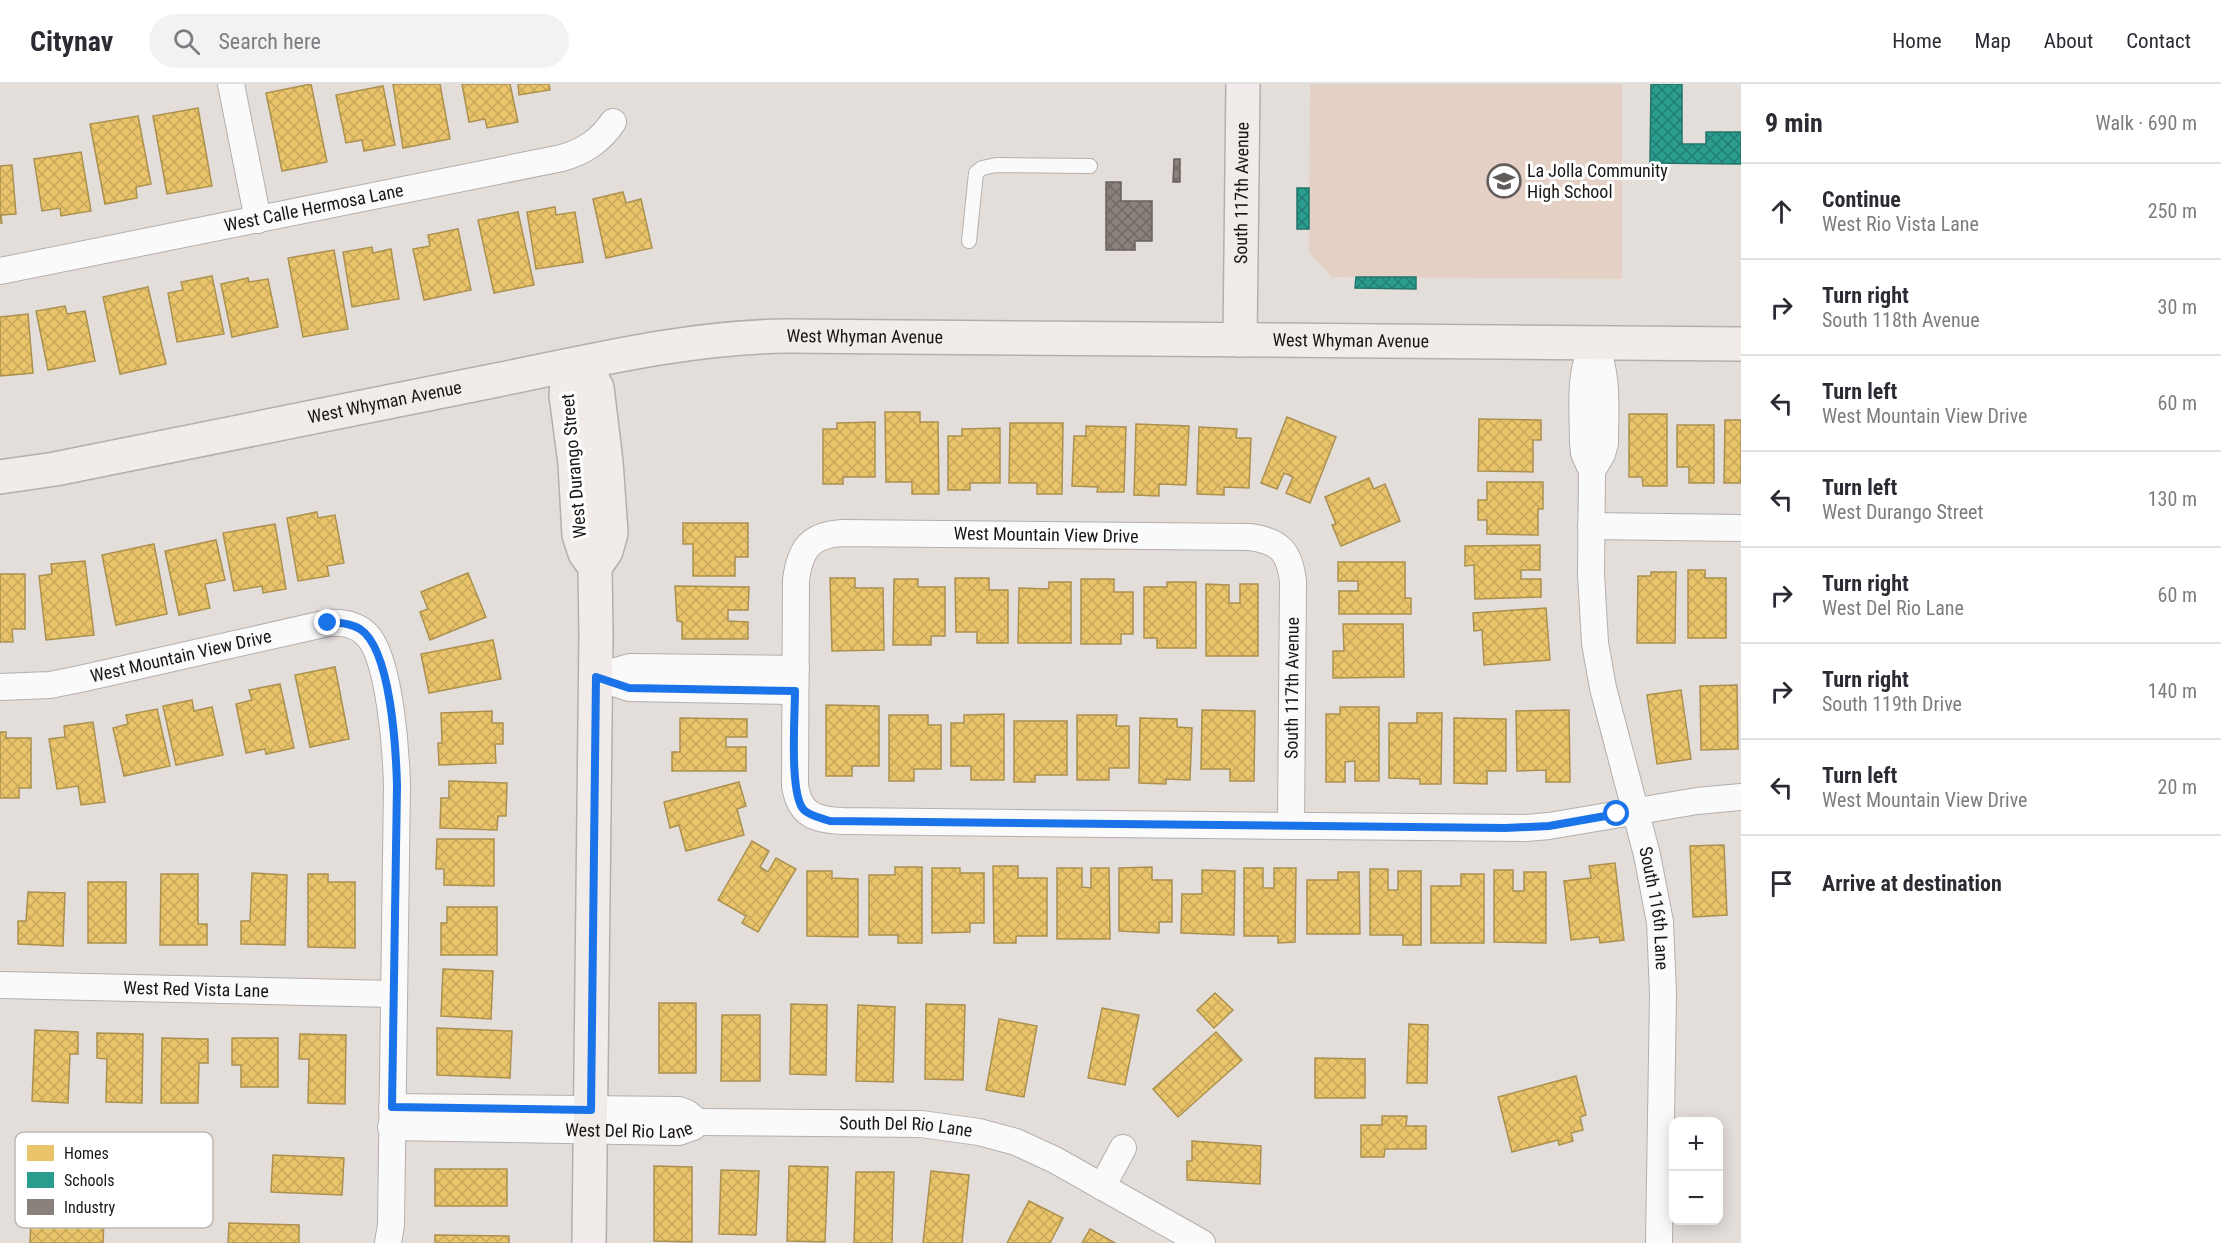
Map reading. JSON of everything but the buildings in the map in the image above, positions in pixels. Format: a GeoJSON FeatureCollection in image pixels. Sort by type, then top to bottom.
{"type":"FeatureCollection","features":[{"type":"Feature","properties":{"kind":"street"},"geometry":{"type":"LineString","coordinates":[[231,84],[258,220]]}},
{"type":"Feature","properties":{"kind":"street","name":"South 117th Avenue"},"geometry":{"type":"LineString","coordinates":[[1240,339],[1243,84]]}},
{"type":"Feature","properties":{"kind":"street","name":"West Calle Hermosa Lane"},"geometry":{"type":"LineString","coordinates":[[0,271],[562,158],[593,145],[605,134],[613,122]]}},
{"type":"Feature","properties":{"kind":"street","name":"West Whyman Avenue"},"geometry":{"type":"LineString","coordinates":[[0,477],[55,469],[577,364],[697,342],[764,336],[1741,344]]}},
{"type":"Feature","properties":{"kind":"street","name":"South 116th Lane"},"geometry":{"type":"LineString","coordinates":[[1594,343],[1585,364],[1583,376],[1583,443],[1584,453],[1592,471],[1591,600],[1595,643],[1603,688],[1636,811],[1656,900],[1662,958],[1659,1243]]}},
{"type":"Feature","properties":{"kind":"street","name":"West Durango Street"},"geometry":{"type":"LineString","coordinates":[[577,364],[571,374],[566,395],[575,463],[579,535],[585,553],[595,567],[596,677],[590,1243]]}},
{"type":"Feature","properties":{"kind":"street"},"geometry":{"type":"LineString","coordinates":[[1591,526],[1741,528]]}},
{"type":"Feature","properties":{"kind":"street","name":"West Mountain View Drive"},"geometry":{"type":"LineString","coordinates":[[796,680],[796,580],[801,555],[808,545],[818,538],[842,533],[1238,537],[1262,538],[1274,543],[1284,551]]}},
{"type":"Feature","properties":{"kind":"street","name":"South 117th Avenue"},"geometry":{"type":"LineString","coordinates":[[1284,551],[1289,560],[1293,582],[1292,826]]}},
{"type":"Feature","properties":{"kind":"street","name":"West Mountain View Drive"},"geometry":{"type":"LineString","coordinates":[[0,687],[50,685],[328,623],[350,624],[360,629],[374,644],[378,654],[394,733],[397,785],[393,994]]}},
{"type":"Feature","properties":{"kind":"street"},"geometry":{"type":"LineString","coordinates":[[596,677],[629,688],[796,680],[795,786],[797,799],[804,810],[815,817],[843,821],[1526,828],[1697,801],[1741,797]]}},
{"type":"Feature","properties":{"kind":"street","name":"West Red Vista Lane"},"geometry":{"type":"LineString","coordinates":[[0,985],[393,994]]}},
{"type":"Feature","properties":{"kind":"street"},"geometry":{"type":"LineString","coordinates":[[388,1243],[391,1225],[393,994]]}},
{"type":"Feature","properties":{"kind":"street","name":"West Del Rio Lane"},"geometry":{"type":"LineString","coordinates":[[392,1117],[591,1121],[679,1110],[698,1122]]}},
{"type":"Feature","properties":{"kind":"street","name":"South Del Rio Lane"},"geometry":{"type":"LineString","coordinates":[[698,1122],[921,1124],[959,1128],[998,1137],[1026,1146],[1055,1160],[1202,1243]]}},
{"type":"Feature","properties":{"kind":"street"},"geometry":{"type":"LineString","coordinates":[[1102,1187],[1123,1148]]}},
{"type":"Feature","properties":{"kind":"lane"},"geometry":{"type":"LineString","coordinates":[[969,241],[976,174],[982,168],[996,165],[1090,166]]}},
{"type":"Feature","properties":{"kind":"shaded area"},"geometry":{"type":"Polygon","coordinates":[[[1310,84],[1622,84],[1622,279],[1332,277],[1309,253],[1310,84]]]}},
{"type":"Feature","properties":{"kind":"place","name":"La Jolla Community High School"},"geometry":{"type":"Point","coordinates":[1504,181]}},
{"type":"Feature","properties":{"kind":"route"},"geometry":{"type":"LineString","coordinates":[[328,623],[350,624],[360,629],[374,644],[385,682],[394,733],[397,785],[392,1107],[591,1110],[596,677],[617,686],[629,688],[795,691],[797,799],[804,810],[815,817],[830,821],[1526,828],[1617,814]]}}]}
